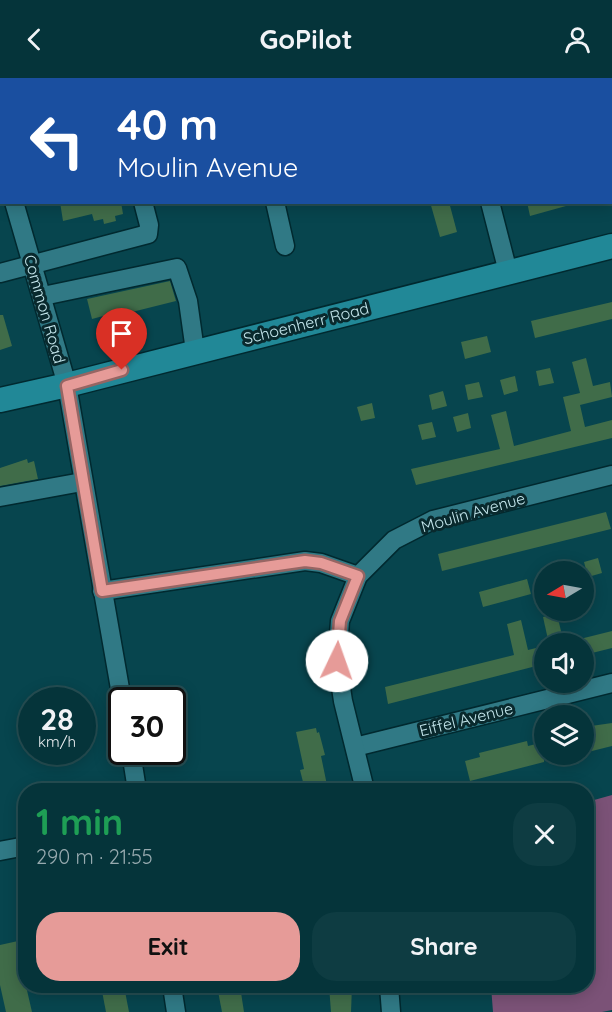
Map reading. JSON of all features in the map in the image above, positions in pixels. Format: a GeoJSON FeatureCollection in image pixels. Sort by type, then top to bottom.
{"type":"FeatureCollection","features":[{"type":"Feature","properties":{"kind":"main road","name":"Schoenherr Road"},"geometry":{"type":"LineString","coordinates":[[0,400],[67,386],[195,351],[612,246]]}},
{"type":"Feature","properties":{"kind":"street","name":"Common Road"},"geometry":{"type":"LineString","coordinates":[[15,204],[43,296],[67,386],[120,687]]}},
{"type":"Feature","properties":{"kind":"street"},"geometry":{"type":"LineString","coordinates":[[0,273],[148,234],[149,225],[144,204]]}},
{"type":"Feature","properties":{"kind":"street"},"geometry":{"type":"LineString","coordinates":[[275,204],[285,246]]}},
{"type":"Feature","properties":{"kind":"street"},"geometry":{"type":"LineString","coordinates":[[491,204],[508,272]]}},
{"type":"Feature","properties":{"kind":"street"},"geometry":{"type":"LineString","coordinates":[[43,296],[177,268],[188,301],[195,351]]}},
{"type":"Feature","properties":{"kind":"street","name":"Moulin Avenue"},"geometry":{"type":"LineString","coordinates":[[363,783],[338,676],[336,645],[346,600],[358,576],[394,540],[433,520],[612,475]]}},
{"type":"Feature","properties":{"kind":"street"},"geometry":{"type":"LineString","coordinates":[[0,497],[82,482]]}},
{"type":"Feature","properties":{"kind":"street"},"geometry":{"type":"LineString","coordinates":[[102,591],[305,561],[321,563],[358,576]]}},
{"type":"Feature","properties":{"kind":"street","name":"Eiffel Avenue"},"geometry":{"type":"LineString","coordinates":[[355,747],[612,683]]}},
{"type":"Feature","properties":{"kind":"street"},"geometry":{"type":"LineString","coordinates":[[133,765],[136,783]]}},
{"type":"Feature","properties":{"kind":"street"},"geometry":{"type":"LineString","coordinates":[[0,851],[18,848]]}},
{"type":"Feature","properties":{"kind":"street"},"geometry":{"type":"LineString","coordinates":[[173,993],[176,1012]]}},
{"type":"Feature","properties":{"kind":"street"},"geometry":{"type":"LineString","coordinates":[[390,993],[391,1012]]}},
{"type":"Feature","properties":{"kind":"shaded area"},"geometry":{"type":"Polygon","coordinates":[[[612,795],[612,1010],[602,1012],[493,1012],[492,993],[594,993],[594,800],[612,795]]]}},
{"type":"Feature","properties":{"kind":"building"},"geometry":{"type":"Polygon","coordinates":[[[60,204],[121,204],[123,214],[115,216],[116,221],[104,224],[103,219],[94,221],[92,214],[63,221],[60,204]]]}},
{"type":"Feature","properties":{"kind":"building"},"geometry":{"type":"Polygon","coordinates":[[[431,204],[450,204],[457,232],[440,237],[431,204]]]}},
{"type":"Feature","properties":{"kind":"building"},"geometry":{"type":"Polygon","coordinates":[[[527,204],[566,204],[566,206],[530,216],[527,204]]]}},
{"type":"Feature","properties":{"kind":"building"},"geometry":{"type":"Polygon","coordinates":[[[170,281],[176,301],[108,318],[107,315],[92,319],[87,299],[170,281]]]}},
{"type":"Feature","properties":{"kind":"building"},"geometry":{"type":"Polygon","coordinates":[[[612,302],[612,319],[535,338],[531,321],[612,302]]]}},
{"type":"Feature","properties":{"kind":"building"},"geometry":{"type":"Polygon","coordinates":[[[0,315],[3,315],[12,346],[0,350],[0,315]]]}},
{"type":"Feature","properties":{"kind":"building"},"geometry":{"type":"Polygon","coordinates":[[[487,336],[491,352],[465,359],[461,342],[487,336]]]}},
{"type":"Feature","properties":{"kind":"building"},"geometry":{"type":"Polygon","coordinates":[[[586,358],[593,386],[610,382],[612,397],[580,405],[585,427],[612,420],[612,438],[416,485],[411,469],[500,449],[491,415],[506,411],[514,446],[571,431],[563,397],[580,393],[572,362],[586,358]]]}},
{"type":"Feature","properties":{"kind":"building"},"geometry":{"type":"Polygon","coordinates":[[[550,368],[554,383],[539,386],[536,371],[550,368]]]}},
{"type":"Feature","properties":{"kind":"building"},"geometry":{"type":"Polygon","coordinates":[[[515,376],[518,391],[504,395],[500,380],[515,376]]]}},
{"type":"Feature","properties":{"kind":"building"},"geometry":{"type":"Polygon","coordinates":[[[479,382],[483,397],[468,400],[465,385],[479,382]]]}},
{"type":"Feature","properties":{"kind":"building"},"geometry":{"type":"Polygon","coordinates":[[[443,391],[447,406],[432,410],[429,395],[443,391]]]}},
{"type":"Feature","properties":{"kind":"building"},"geometry":{"type":"Polygon","coordinates":[[[372,403],[375,418],[361,421],[357,407],[372,403]]]}},
{"type":"Feature","properties":{"kind":"building"},"geometry":{"type":"Polygon","coordinates":[[[468,413],[471,428],[457,432],[453,417],[468,413]]]}},
{"type":"Feature","properties":{"kind":"building"},"geometry":{"type":"Polygon","coordinates":[[[432,422],[436,437],[422,440],[418,425],[432,422]]]}},
{"type":"Feature","properties":{"kind":"building"},"geometry":{"type":"Polygon","coordinates":[[[27,459],[28,463],[34,461],[38,479],[0,486],[0,468],[27,459]]]}},
{"type":"Feature","properties":{"kind":"building"},"geometry":{"type":"Polygon","coordinates":[[[606,512],[611,529],[442,571],[438,554],[606,512]]]}},
{"type":"Feature","properties":{"kind":"building"},"geometry":{"type":"Polygon","coordinates":[[[598,558],[602,573],[594,575],[594,561],[588,561],[598,558]]]}},
{"type":"Feature","properties":{"kind":"building"},"geometry":{"type":"Polygon","coordinates":[[[527,579],[531,594],[483,607],[479,592],[527,579]]]}},
{"type":"Feature","properties":{"kind":"building"},"geometry":{"type":"Polygon","coordinates":[[[521,620],[528,650],[534,648],[534,667],[388,704],[385,687],[514,655],[507,624],[521,620]]]}},
{"type":"Feature","properties":{"kind":"building"},"geometry":{"type":"Polygon","coordinates":[[[544,621],[559,621],[561,633],[547,633],[544,621]]]}},
{"type":"Feature","properties":{"kind":"building"},"geometry":{"type":"Polygon","coordinates":[[[612,631],[612,648],[594,652],[594,636],[612,631]]]}},
{"type":"Feature","properties":{"kind":"building"},"geometry":{"type":"Polygon","coordinates":[[[612,723],[612,746],[594,750],[594,726],[612,723]]]}},
{"type":"Feature","properties":{"kind":"building"},"geometry":{"type":"Polygon","coordinates":[[[316,728],[317,733],[319,732],[325,755],[321,756],[327,783],[303,783],[300,770],[304,769],[296,732],[316,728]]]}},
{"type":"Feature","properties":{"kind":"building"},"geometry":{"type":"Polygon","coordinates":[[[527,741],[528,746],[534,744],[534,765],[470,781],[465,761],[480,757],[479,753],[527,741]]]}},
{"type":"Feature","properties":{"kind":"building"},"geometry":{"type":"Polygon","coordinates":[[[18,941],[18,993],[28,993],[32,1012],[6,1012],[0,985],[0,945],[18,941]]]}},
{"type":"Feature","properties":{"kind":"building"},"geometry":{"type":"Polygon","coordinates":[[[102,993],[125,993],[129,1012],[106,1012],[102,993]]]}},
{"type":"Feature","properties":{"kind":"building"},"geometry":{"type":"Polygon","coordinates":[[[218,993],[241,993],[244,1012],[222,1012],[218,993]]]}},
{"type":"Feature","properties":{"kind":"building"},"geometry":{"type":"Polygon","coordinates":[[[330,993],[352,993],[351,1012],[331,1012],[330,993]]]}},
{"type":"Feature","properties":{"kind":"route"},"geometry":{"type":"LineString","coordinates":[[122,370],[67,386],[102,591],[305,561],[338,568],[358,576],[346,600],[340,621],[336,645],[337,661]]}}]}
